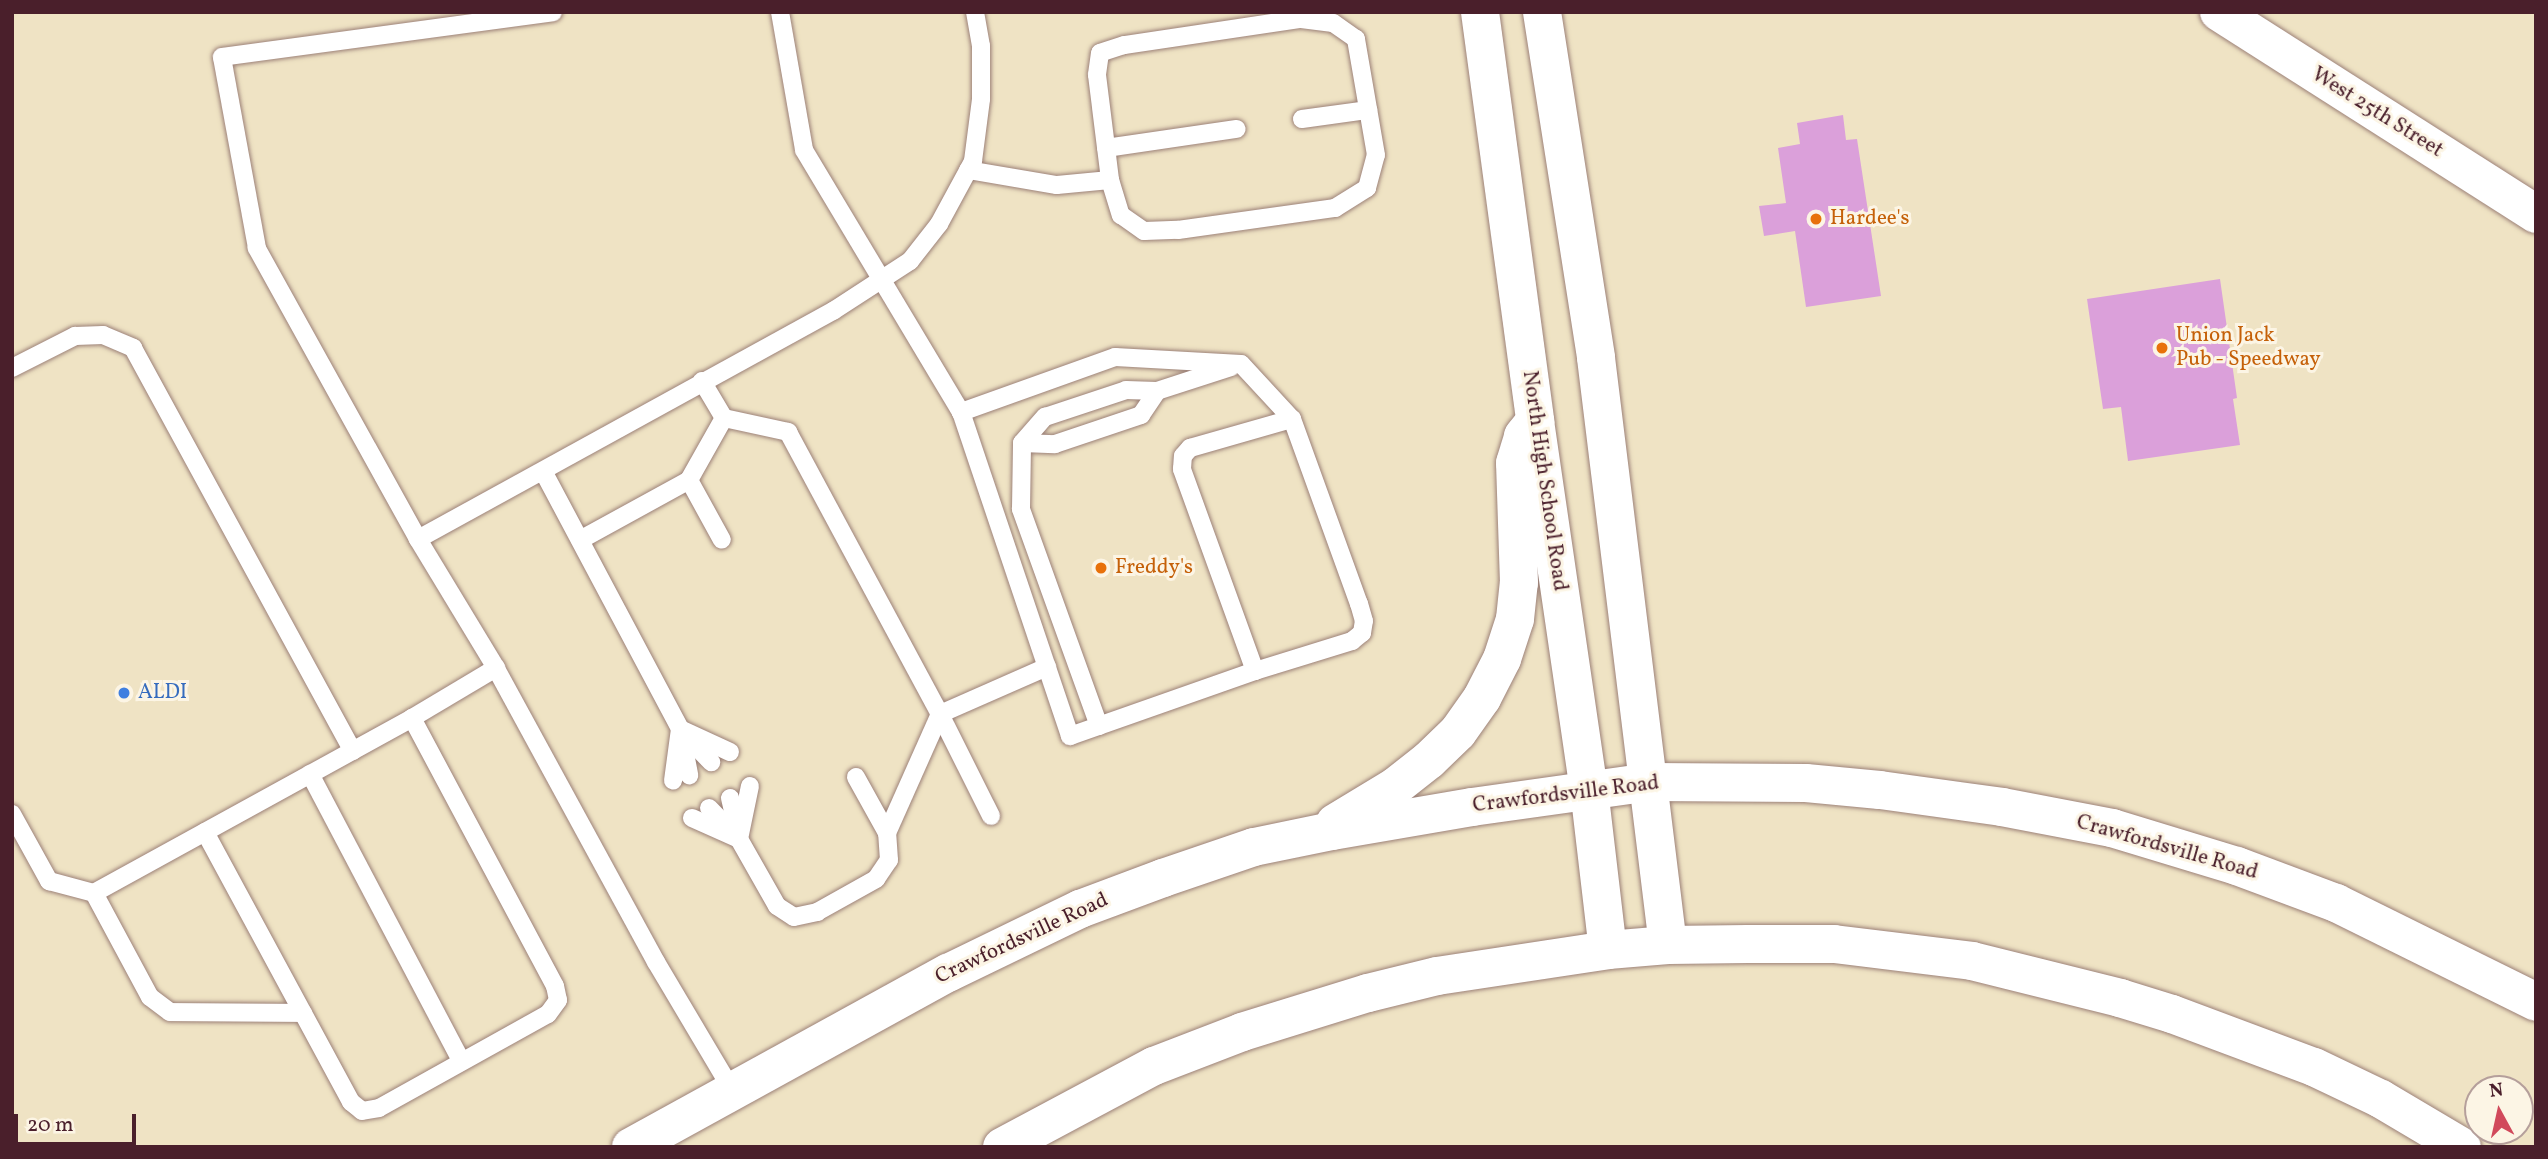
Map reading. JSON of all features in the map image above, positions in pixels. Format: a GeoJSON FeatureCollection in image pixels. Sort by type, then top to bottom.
{"type":"FeatureCollection","features":[{"type":"Feature","properties":{"kind":"main road","name":"North High School Road"},"geometry":{"type":"LineString","coordinates":[[1480,12],[1535,421],[1589,789],[1608,950]]}},
{"type":"Feature","properties":{"kind":"main road"},"geometry":{"type":"LineString","coordinates":[[1542,12],[1597,358],[1668,944]]}},
{"type":"Feature","properties":{"kind":"main road","name":"West 25th Street"},"geometry":{"type":"LineString","coordinates":[[2219,12],[2536,214]]}},
{"type":"Feature","properties":{"kind":"main road"},"geometry":{"type":"LineString","coordinates":[[1313,835],[1396,786],[1429,761],[1458,732],[1482,698],[1502,659],[1515,619],[1519,583],[1515,463],[1523,436],[1535,421]]}},
{"type":"Feature","properties":{"kind":"main road","name":"Crawfordsville Road"},"geometry":{"type":"LineString","coordinates":[[631,1147],[948,973],[1080,909],[1254,847],[1589,789],[1649,782],[1806,783],[1880,790],[2002,807],[2112,828],[2237,866],[2336,902],[2536,1002]]}},
{"type":"Feature","properties":{"kind":"main road"},"geometry":{"type":"LineString","coordinates":[[1002,1147],[1154,1066],[1242,1032],[1368,993],[1437,976],[1608,950],[1668,944],[1834,944],[1972,961],[2172,1014],[2314,1067],[2381,1099],[2462,1147]]}},
{"type":"Feature","properties":{"kind":"lane"},"geometry":{"type":"LineString","coordinates":[[553,12],[222,57],[257,248],[373,460],[496,668],[656,962],[732,1090]]}},
{"type":"Feature","properties":{"kind":"lane"},"geometry":{"type":"LineString","coordinates":[[780,12],[803,150],[883,278],[961,412],[1070,736],[1255,671],[1352,641],[1363,633],[1364,621],[1359,604],[1293,419],[1241,364],[1115,357],[961,412]]}},
{"type":"Feature","properties":{"kind":"lane"},"geometry":{"type":"LineString","coordinates":[[418,539],[833,311],[910,261],[939,224],[973,161],[981,99],[981,46],[975,12]]}},
{"type":"Feature","properties":{"kind":"lane"},"geometry":{"type":"LineString","coordinates":[[1286,21],[1333,23],[1356,39],[1368,110],[1376,155],[1367,188],[1335,208],[1178,230],[1144,231],[1121,215],[1110,180],[1097,75],[1100,53],[1124,45],[1286,21]]}},
{"type":"Feature","properties":{"kind":"lane"},"geometry":{"type":"LineString","coordinates":[[1302,119],[1368,110]]}},
{"type":"Feature","properties":{"kind":"lane"},"geometry":{"type":"LineString","coordinates":[[1106,148],[1237,129]]}},
{"type":"Feature","properties":{"kind":"lane"},"geometry":{"type":"LineString","coordinates":[[968,170],[1057,185],[1110,180]]}},
{"type":"Feature","properties":{"kind":"lane"},"geometry":{"type":"LineString","coordinates":[[12,368],[75,336],[103,335],[134,348],[353,751]]}},
{"type":"Feature","properties":{"kind":"lane"},"geometry":{"type":"LineString","coordinates":[[1099,726],[1021,509],[1022,443],[1045,417],[1126,390],[1157,391],[1241,364]]}},
{"type":"Feature","properties":{"kind":"lane"},"geometry":{"type":"LineString","coordinates":[[702,381],[724,418],[788,432],[940,714],[991,816]]}},
{"type":"Feature","properties":{"kind":"lane"},"geometry":{"type":"LineString","coordinates":[[1022,443],[1055,444],[1141,415],[1157,391]]}},
{"type":"Feature","properties":{"kind":"lane"},"geometry":{"type":"LineString","coordinates":[[580,540],[689,480],[724,418]]}},
{"type":"Feature","properties":{"kind":"lane"},"geometry":{"type":"LineString","coordinates":[[1255,671],[1182,469],[1183,456],[1190,448],[1293,419]]}},
{"type":"Feature","properties":{"kind":"lane"},"geometry":{"type":"LineString","coordinates":[[543,471],[680,729],[711,762]]}},
{"type":"Feature","properties":{"kind":"lane"},"geometry":{"type":"LineString","coordinates":[[689,480],[722,540]]}},
{"type":"Feature","properties":{"kind":"lane"},"geometry":{"type":"LineString","coordinates":[[887,833],[940,714],[1047,667]]}},
{"type":"Feature","properties":{"kind":"lane"},"geometry":{"type":"LineString","coordinates":[[12,814],[50,881],[94,893],[412,718],[496,668]]}},
{"type":"Feature","properties":{"kind":"lane"},"geometry":{"type":"LineString","coordinates":[[205,832],[351,1102],[362,1111],[372,1112],[461,1060],[548,1014],[558,1000],[555,986],[412,718]]}},
{"type":"Feature","properties":{"kind":"lane"},"geometry":{"type":"LineString","coordinates":[[680,729],[730,752]]}},
{"type":"Feature","properties":{"kind":"lane"},"geometry":{"type":"LineString","coordinates":[[680,729],[681,778]]}},
{"type":"Feature","properties":{"kind":"lane"},"geometry":{"type":"LineString","coordinates":[[310,775],[461,1060]]}},
{"type":"Feature","properties":{"kind":"lane"},"geometry":{"type":"LineString","coordinates":[[709,808],[739,839],[777,906],[794,916],[817,912],[876,879],[889,860],[887,833],[856,777]]}},
{"type":"Feature","properties":{"kind":"lane"},"geometry":{"type":"LineString","coordinates":[[739,839],[750,786]]}},
{"type":"Feature","properties":{"kind":"lane"},"geometry":{"type":"LineString","coordinates":[[730,798],[739,839]]}},
{"type":"Feature","properties":{"kind":"lane"},"geometry":{"type":"LineString","coordinates":[[692,818],[739,839]]}},
{"type":"Feature","properties":{"kind":"lane"},"geometry":{"type":"LineString","coordinates":[[94,893],[150,997],[170,1013],[303,1013]]}},
{"type":"Feature","properties":{"kind":"building","name":"Hardee's"},"geometry":{"type":"Polygon","coordinates":[[[1843,115],[1846,140],[1857,139],[1881,296],[1806,307],[1795,231],[1764,236],[1759,206],[1786,203],[1778,148],[1800,144],[1797,123],[1843,115]]]}},
{"type":"Feature","properties":{"kind":"building","name":"Union Jack Pub - Speedway"},"geometry":{"type":"Polygon","coordinates":[[[2220,279],[2237,398],[2233,399],[2240,445],[2128,461],[2121,407],[2103,409],[2087,299],[2220,279]]]}},
{"type":"Feature","properties":{"kind":"place","name":"Hardee's"},"geometry":{"type":"Point","coordinates":[1816,219]}},
{"type":"Feature","properties":{"kind":"place","name":"Union Jack Pub - Speedway"},"geometry":{"type":"Point","coordinates":[2162,348]}},
{"type":"Feature","properties":{"kind":"place","name":"Freddy's"},"geometry":{"type":"Point","coordinates":[1101,568]}},
{"type":"Feature","properties":{"kind":"place","name":"ALDI"},"geometry":{"type":"Point","coordinates":[124,693]}}]}
